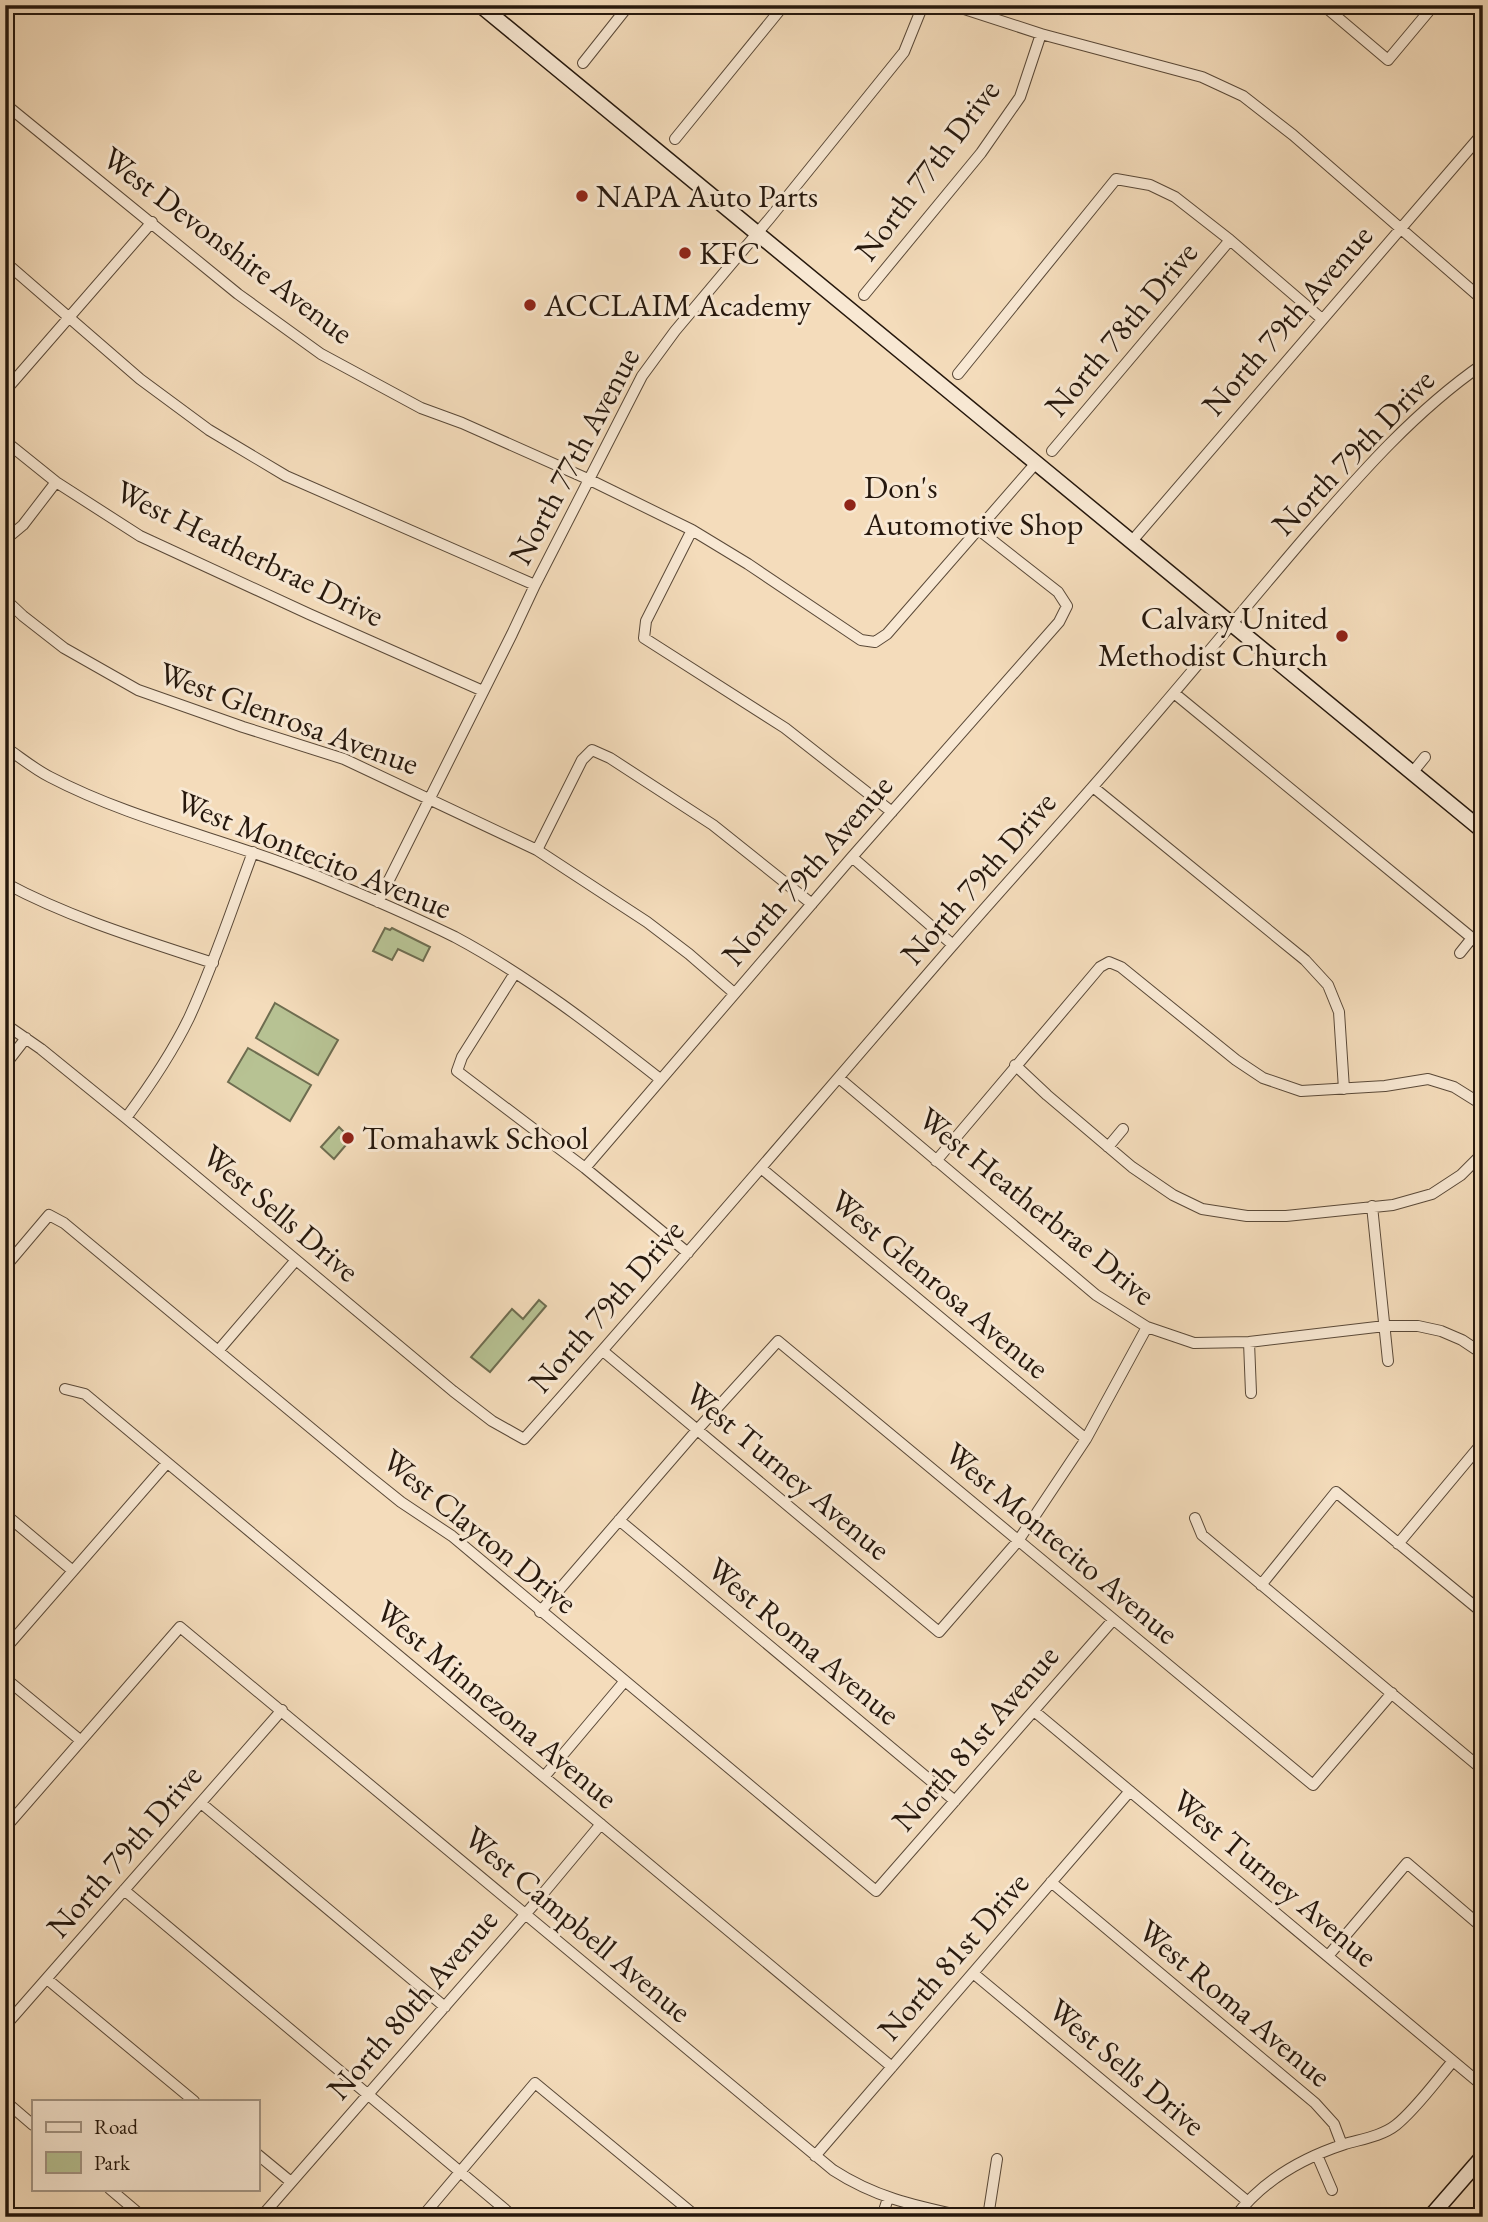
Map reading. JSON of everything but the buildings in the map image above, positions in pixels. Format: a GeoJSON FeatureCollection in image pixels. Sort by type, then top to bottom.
{"type":"FeatureCollection","features":[{"type":"Feature","properties":{"kind":"main road"},"geometry":{"type":"LineString","coordinates":[[5,11],[11,5]]}},
{"type":"Feature","properties":{"kind":"main road"},"geometry":{"type":"LineString","coordinates":[[480,5],[1483,831]]}},
{"type":"Feature","properties":{"kind":"main road"},"geometry":{"type":"LineString","coordinates":[[1430,2217],[1483,2156]]}},
{"type":"Feature","properties":{"kind":"street"},"geometry":{"type":"LineString","coordinates":[[583,62],[629,5]]}},
{"type":"Feature","properties":{"kind":"street"},"geometry":{"type":"LineString","coordinates":[[675,139],[784,5]]}},
{"type":"Feature","properties":{"kind":"street","name":"North 77th Avenue"},"geometry":{"type":"LineString","coordinates":[[378,902],[642,376],[675,331],[904,52],[923,5]]}},
{"type":"Feature","properties":{"kind":"street"},"geometry":{"type":"LineString","coordinates":[[952,5],[1041,34],[1202,77],[1243,96],[1293,135],[1483,300]]}},
{"type":"Feature","properties":{"kind":"street"},"geometry":{"type":"LineString","coordinates":[[1323,5],[1388,61],[1434,5]]}},
{"type":"Feature","properties":{"kind":"street","name":"North 77th Drive"},"geometry":{"type":"LineString","coordinates":[[864,295],[981,153],[1020,97],[1041,34]]}},
{"type":"Feature","properties":{"kind":"street","name":"West Devonshire Avenue"},"geometry":{"type":"LineString","coordinates":[[5,104],[238,294],[321,354],[421,408],[462,423],[590,480],[692,530],[861,640],[875,642],[887,634],[979,530]]}},
{"type":"Feature","properties":{"kind":"street","name":"North 79th Avenue"},"geometry":{"type":"LineString","coordinates":[[1132,541],[1483,133]]}},
{"type":"Feature","properties":{"kind":"street"},"geometry":{"type":"LineString","coordinates":[[958,374],[1116,179],[1150,185],[1175,197],[1322,319]]}},
{"type":"Feature","properties":{"kind":"street"},"geometry":{"type":"LineString","coordinates":[[5,391],[152,222]]}},
{"type":"Feature","properties":{"kind":"street","name":"North 78th Drive"},"geometry":{"type":"LineString","coordinates":[[1052,451],[1230,240]]}},
{"type":"Feature","properties":{"kind":"street"},"geometry":{"type":"LineString","coordinates":[[5,262],[140,379],[209,430],[286,476],[535,585]]}},
{"type":"Feature","properties":{"kind":"street","name":"North 79th Drive"},"geometry":{"type":"LineString","coordinates":[[524,1439],[1093,787],[1369,463],[1456,383],[1483,364]]}},
{"type":"Feature","properties":{"kind":"street","name":"West Heatherbrae Drive"},"geometry":{"type":"LineString","coordinates":[[5,441],[56,482],[140,536],[483,691]]}},
{"type":"Feature","properties":{"kind":"street"},"geometry":{"type":"LineString","coordinates":[[979,530],[1036,463]]}},
{"type":"Feature","properties":{"kind":"street"},"geometry":{"type":"LineString","coordinates":[[5,540],[23,525],[56,482]]}},
{"type":"Feature","properties":{"kind":"street"},"geometry":{"type":"LineString","coordinates":[[692,530],[646,621],[644,638],[785,728],[892,812]]}},
{"type":"Feature","properties":{"kind":"street","name":"North 79th Avenue"},"geometry":{"type":"LineString","coordinates":[[585,1168],[852,857],[1059,622],[1067,606],[1058,592],[979,530]]}},
{"type":"Feature","properties":{"kind":"street","name":"West Glenrosa Avenue"},"geometry":{"type":"LineString","coordinates":[[5,599],[64,648],[138,690],[344,759],[537,850],[647,922],[734,993]]}},
{"type":"Feature","properties":{"kind":"street"},"geometry":{"type":"LineString","coordinates":[[1174,693],[1483,947]]}},
{"type":"Feature","properties":{"kind":"street","name":"West Montecito Avenue"},"geometry":{"type":"LineString","coordinates":[[5,747],[48,776],[121,808],[322,878],[455,938],[515,973],[594,1027],[660,1079]]}},
{"type":"Feature","properties":{"kind":"street"},"geometry":{"type":"LineString","coordinates":[[537,850],[582,760],[592,750],[610,758],[713,825],[812,904]]}},
{"type":"Feature","properties":{"kind":"street"},"geometry":{"type":"LineString","coordinates":[[1412,773],[1426,757]]}},
{"type":"Feature","properties":{"kind":"street"},"geometry":{"type":"LineString","coordinates":[[1093,787],[1305,960],[1328,985],[1339,1012],[1344,1089]]}},
{"type":"Feature","properties":{"kind":"street"},"geometry":{"type":"LineString","coordinates":[[126,1118],[147,1090],[188,1020],[213,963],[253,852]]}},
{"type":"Feature","properties":{"kind":"street"},"geometry":{"type":"LineString","coordinates":[[852,857],[953,945]]}},
{"type":"Feature","properties":{"kind":"street"},"geometry":{"type":"LineString","coordinates":[[5,883],[35,899],[131,936],[213,963]]}},
{"type":"Feature","properties":{"kind":"street"},"geometry":{"type":"LineString","coordinates":[[1460,953],[1472,938]]}},
{"type":"Feature","properties":{"kind":"street"},"geometry":{"type":"LineString","coordinates":[[936,1161],[1100,967],[1109,962],[1121,967],[1262,1078],[1301,1091],[1385,1086],[1428,1079],[1454,1087],[1483,1108]]}},
{"type":"Feature","properties":{"kind":"street"},"geometry":{"type":"LineString","coordinates":[[515,973],[462,1057],[457,1072],[585,1168],[688,1253]]}},
{"type":"Feature","properties":{"kind":"street","name":"West Sells Drive"},"geometry":{"type":"LineString","coordinates":[[5,1024],[126,1118],[482,1414],[524,1439]]}},
{"type":"Feature","properties":{"kind":"street"},"geometry":{"type":"LineString","coordinates":[[5,1065],[26,1038]]}},
{"type":"Feature","properties":{"kind":"street"},"geometry":{"type":"LineString","coordinates":[[1015,1065],[1132,1167],[1173,1195],[1202,1209],[1247,1216],[1286,1216],[1401,1203],[1432,1194],[1461,1175],[1483,1153]]}},
{"type":"Feature","properties":{"kind":"street","name":"West Heatherbrae Drive"},"geometry":{"type":"LineString","coordinates":[[839,1078],[1096,1295],[1147,1327],[1194,1342],[1249,1342],[1385,1325],[1418,1326],[1441,1331],[1462,1340],[1483,1354]]}},
{"type":"Feature","properties":{"kind":"street"},"geometry":{"type":"LineString","coordinates":[[1108,1147],[1123,1129]]}},
{"type":"Feature","properties":{"kind":"street","name":"West Glenrosa Avenue"},"geometry":{"type":"LineString","coordinates":[[761,1168],[1086,1439]]}},
{"type":"Feature","properties":{"kind":"street"},"geometry":{"type":"LineString","coordinates":[[1372,1206],[1388,1361]]}},
{"type":"Feature","properties":{"kind":"street","name":"West Clayton Drive"},"geometry":{"type":"LineString","coordinates":[[5,1267],[49,1215],[64,1223],[374,1480],[452,1536],[876,1891]]}},
{"type":"Feature","properties":{"kind":"street"},"geometry":{"type":"LineString","coordinates":[[218,1351],[296,1259]]}},
{"type":"Feature","properties":{"kind":"street"},"geometry":{"type":"LineString","coordinates":[[1018,1541],[1086,1439],[1147,1327]]}},
{"type":"Feature","properties":{"kind":"street","name":"West Montecito Avenue"},"geometry":{"type":"LineString","coordinates":[[697,1430],[779,1341],[1313,1785],[1392,1693]]}},
{"type":"Feature","properties":{"kind":"street"},"geometry":{"type":"LineString","coordinates":[[1249,1342],[1251,1393]]}},
{"type":"Feature","properties":{"kind":"street","name":"West Turney Avenue"},"geometry":{"type":"LineString","coordinates":[[603,1351],[939,1632],[1018,1541]]}},
{"type":"Feature","properties":{"kind":"street","name":"West Minnezona Avenue"},"geometry":{"type":"LineString","coordinates":[[65,1389],[85,1394],[892,2067]]}},
{"type":"Feature","properties":{"kind":"street"},"geometry":{"type":"LineString","coordinates":[[540,1612],[697,1430]]}},
{"type":"Feature","properties":{"kind":"street"},"geometry":{"type":"LineString","coordinates":[[1398,1544],[1483,1442]]}},
{"type":"Feature","properties":{"kind":"street"},"geometry":{"type":"LineString","coordinates":[[5,1649],[167,1463]]}},
{"type":"Feature","properties":{"kind":"street"},"geometry":{"type":"LineString","coordinates":[[1261,1585],[1336,1492],[1483,1614]]}},
{"type":"Feature","properties":{"kind":"street"},"geometry":{"type":"LineString","coordinates":[[5,1514],[73,1571]]}},
{"type":"Feature","properties":{"kind":"street"},"geometry":{"type":"LineString","coordinates":[[1195,1518],[1202,1535],[1483,1770]]}},
{"type":"Feature","properties":{"kind":"street","name":"West Roma Avenue"},"geometry":{"type":"LineString","coordinates":[[620,1520],[955,1801]]}},
{"type":"Feature","properties":{"kind":"street","name":"North 81st Avenue"},"geometry":{"type":"LineString","coordinates":[[876,1891],[1113,1619]]}},
{"type":"Feature","properties":{"kind":"street","name":"West Campbell Avenue"},"geometry":{"type":"LineString","coordinates":[[80,1740],[180,1627],[815,2156],[853,2184],[904,2204],[966,2217]]}},
{"type":"Feature","properties":{"kind":"street"},"geometry":{"type":"LineString","coordinates":[[5,1678],[80,1740],[6,1827]]}},
{"type":"Feature","properties":{"kind":"street"},"geometry":{"type":"LineString","coordinates":[[544,1777],[624,1682]]}},
{"type":"Feature","properties":{"kind":"street","name":"North 79th Drive"},"geometry":{"type":"LineString","coordinates":[[5,2026],[282,1710]]}},
{"type":"Feature","properties":{"kind":"street","name":"West Turney Avenue"},"geometry":{"type":"LineString","coordinates":[[1034,1711],[1483,2086]]}},
{"type":"Feature","properties":{"kind":"street","name":"North 81st Drive"},"geometry":{"type":"LineString","coordinates":[[815,2156],[1130,1791]]}},
{"type":"Feature","properties":{"kind":"street"},"geometry":{"type":"LineString","coordinates":[[201,1803],[445,2007]]}},
{"type":"Feature","properties":{"kind":"street","name":"North 80th Avenue"},"geometry":{"type":"LineString","coordinates":[[261,2217],[601,1825]]}},
{"type":"Feature","properties":{"kind":"street"},"geometry":{"type":"LineString","coordinates":[[1328,1956],[1407,1863],[1483,1927]]}},
{"type":"Feature","properties":{"kind":"street","name":"West Roma Avenue"},"geometry":{"type":"LineString","coordinates":[[1051,1882],[1315,2103],[1334,2124],[1342,2145]]}},
{"type":"Feature","properties":{"kind":"street"},"geometry":{"type":"LineString","coordinates":[[124,1890],[514,2217]]}},
{"type":"Feature","properties":{"kind":"street","name":"West Sells Drive"},"geometry":{"type":"LineString","coordinates":[[973,1973],[1247,2201]]}},
{"type":"Feature","properties":{"kind":"street"},"geometry":{"type":"LineString","coordinates":[[47,1979],[193,2100]]}},
{"type":"Feature","properties":{"kind":"street"},"geometry":{"type":"LineString","coordinates":[[1235,2217],[1247,2201],[1283,2172],[1317,2155],[1395,2126],[1453,2061]]}},
{"type":"Feature","properties":{"kind":"street"},"geometry":{"type":"LineString","coordinates":[[422,2217],[535,2083],[697,2217]]}},
{"type":"Feature","properties":{"kind":"street"},"geometry":{"type":"LineString","coordinates":[[5,2101],[32,2124]]}},
{"type":"Feature","properties":{"kind":"street"},"geometry":{"type":"LineString","coordinates":[[1317,2155],[1332,2190]]}},
{"type":"Feature","properties":{"kind":"street"},"geometry":{"type":"LineString","coordinates":[[259,2156],[291,2182]]}},
{"type":"Feature","properties":{"kind":"street"},"geometry":{"type":"LineString","coordinates":[[988,2217],[997,2159]]}},
{"type":"Feature","properties":{"kind":"street"},"geometry":{"type":"LineString","coordinates":[[111,2190],[143,2217]]}},
{"type":"Feature","properties":{"kind":"street"},"geometry":{"type":"LineString","coordinates":[[882,2217],[888,2198]]}},
{"type":"Feature","properties":{"kind":"green space"},"geometry":{"type":"Polygon","coordinates":[[[385,928],[392,928],[430,947],[423,961],[398,949],[392,960],[373,951],[385,928]]]}},
{"type":"Feature","properties":{"kind":"green space"},"geometry":{"type":"Polygon","coordinates":[[[275,1003],[338,1040],[318,1075],[256,1038],[275,1003]]]}},
{"type":"Feature","properties":{"kind":"green space"},"geometry":{"type":"Polygon","coordinates":[[[248,1048],[311,1085],[290,1121],[228,1082],[248,1048]]]}},
{"type":"Feature","properties":{"kind":"green space"},"geometry":{"type":"Polygon","coordinates":[[[339,1127],[351,1139],[334,1159],[321,1147],[339,1127]]]}},
{"type":"Feature","properties":{"kind":"green space"},"geometry":{"type":"Polygon","coordinates":[[[539,1300],[546,1306],[490,1372],[471,1357],[512,1309],[523,1319],[539,1300]]]}},
{"type":"Feature","properties":{"kind":"place","name":"NAPA Auto Parts"},"geometry":{"type":"Point","coordinates":[582,196]}},
{"type":"Feature","properties":{"kind":"place","name":"KFC"},"geometry":{"type":"Point","coordinates":[685,253]}},
{"type":"Feature","properties":{"kind":"place","name":"ACCLAIM Academy"},"geometry":{"type":"Point","coordinates":[530,305]}},
{"type":"Feature","properties":{"kind":"place","name":"Don's Automotive Shop"},"geometry":{"type":"Point","coordinates":[850,505]}},
{"type":"Feature","properties":{"kind":"place","name":"Calvary United Methodist Church"},"geometry":{"type":"Point","coordinates":[1342,636]}},
{"type":"Feature","properties":{"kind":"place","name":"Tomahawk School"},"geometry":{"type":"Point","coordinates":[348,1138]}}]}
